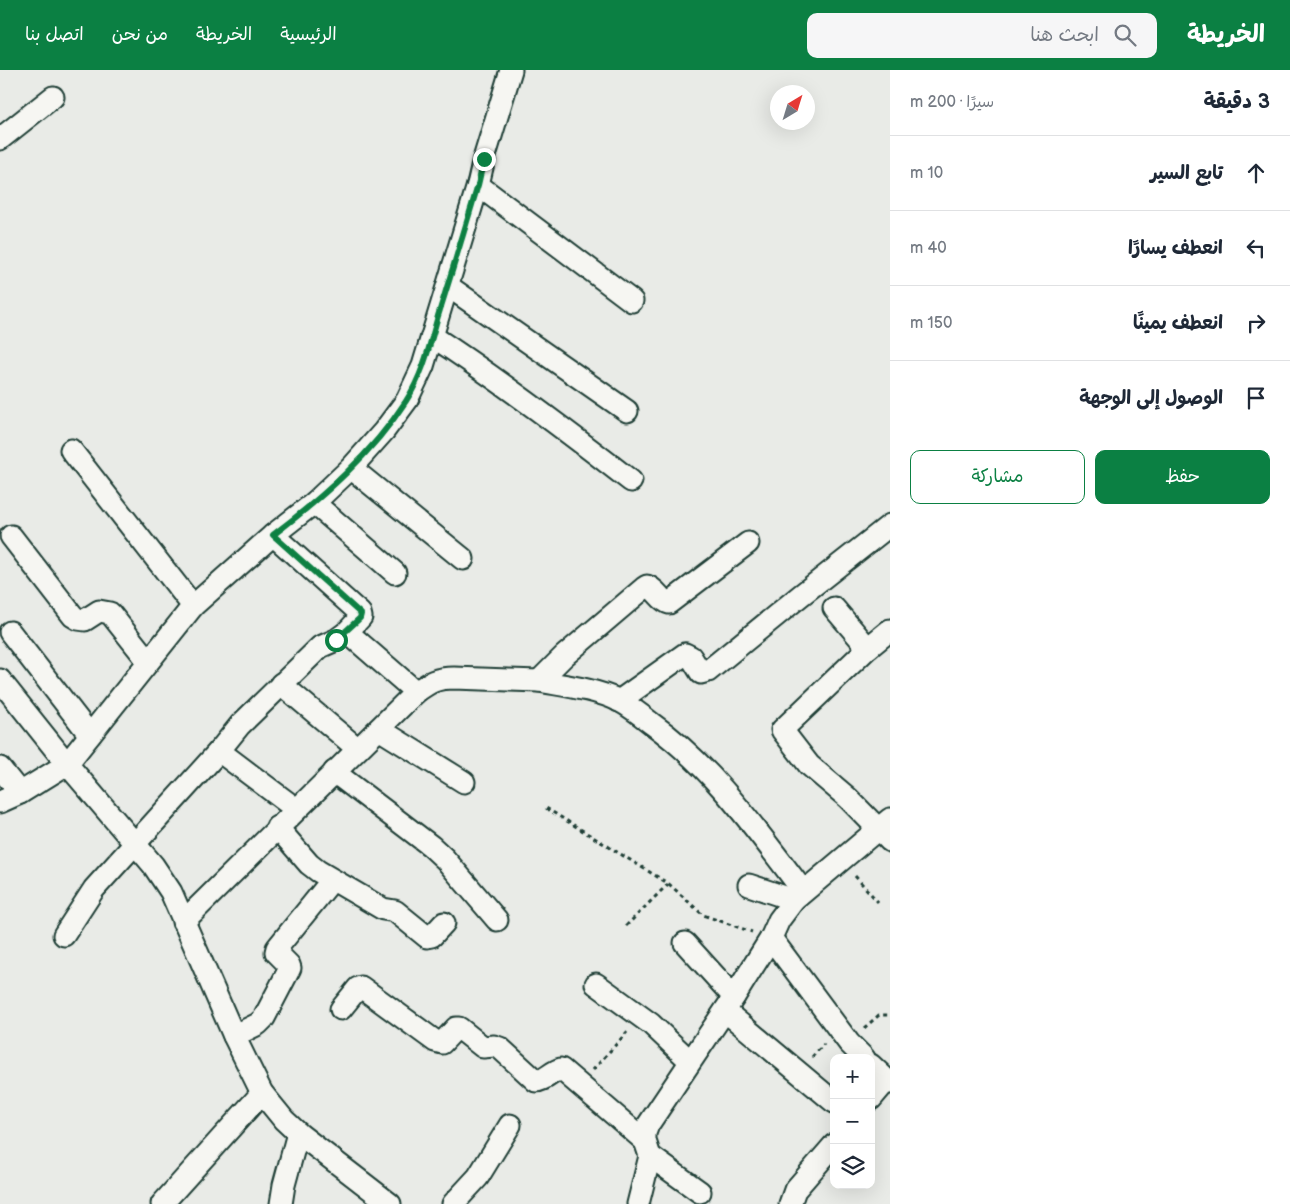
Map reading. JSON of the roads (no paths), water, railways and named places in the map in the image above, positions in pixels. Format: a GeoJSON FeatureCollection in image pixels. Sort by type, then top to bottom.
{"type":"FeatureCollection","features":[{"type":"Feature","properties":{"kind":"street"},"geometry":{"type":"LineString","coordinates":[[0,802],[20,793],[67,764],[193,606],[273,535],[314,503],[351,468],[384,431],[407,400],[423,366],[511,70]]}},
{"type":"Feature","properties":{"kind":"street"},"geometry":{"type":"LineString","coordinates":[[0,139],[53,97]]}},
{"type":"Feature","properties":{"kind":"street"},"geometry":{"type":"LineString","coordinates":[[478,185],[632,300]]}},
{"type":"Feature","properties":{"kind":"street"},"geometry":{"type":"LineString","coordinates":[[448,286],[627,411]]}},
{"type":"Feature","properties":{"kind":"street"},"geometry":{"type":"LineString","coordinates":[[432,336],[466,358],[632,481]]}},
{"type":"Feature","properties":{"kind":"street"},"geometry":{"type":"LineString","coordinates":[[71,450],[193,606]]}},
{"type":"Feature","properties":{"kind":"street"},"geometry":{"type":"LineString","coordinates":[[351,468],[462,559]]}},
{"type":"Feature","properties":{"kind":"street"},"geometry":{"type":"LineString","coordinates":[[314,503],[395,573]]}},
{"type":"Feature","properties":{"kind":"street"},"geometry":{"type":"LineString","coordinates":[[619,701],[685,654],[691,657],[701,673],[708,671],[890,526]]}},
{"type":"Feature","properties":{"kind":"street"},"geometry":{"type":"LineString","coordinates":[[64,936],[94,889],[219,751],[240,724],[320,647],[336,640],[347,632],[360,618],[361,614],[273,535]]}},
{"type":"Feature","properties":{"kind":"street"},"geometry":{"type":"LineString","coordinates":[[11,536],[74,616],[84,620],[99,611],[110,613],[148,661]]}},
{"type":"Feature","properties":{"kind":"street"},"geometry":{"type":"LineString","coordinates":[[539,681],[564,656],[647,586],[653,588],[669,604],[748,543]]}},
{"type":"Feature","properties":{"kind":"street"},"geometry":{"type":"LineString","coordinates":[[834,608],[868,648]]}},
{"type":"Feature","properties":{"kind":"street"},"geometry":{"type":"LineString","coordinates":[[638,1204],[648,1148],[645,1133],[648,1125],[729,1004],[771,938],[779,920],[799,896],[841,861],[886,830],[809,765],[782,730],[868,648],[890,630]]}},
{"type":"Feature","properties":{"kind":"street"},"geometry":{"type":"LineString","coordinates":[[10,632],[90,735]]}},
{"type":"Feature","properties":{"kind":"street"},"geometry":{"type":"LineString","coordinates":[[347,632],[416,692]]}},
{"type":"Feature","properties":{"kind":"street"},"geometry":{"type":"LineString","coordinates":[[183,922],[416,692],[430,682],[441,678],[539,681],[591,691],[619,701],[682,747],[709,774],[745,815],[799,896]]}},
{"type":"Feature","properties":{"kind":"street"},"geometry":{"type":"LineString","coordinates":[[0,680],[67,764],[153,865],[171,892],[234,1036],[262,1093],[284,1120],[298,1133],[390,1204]]}},
{"type":"Feature","properties":{"kind":"street"},"geometry":{"type":"LineString","coordinates":[[281,684],[358,748]]}},
{"type":"Feature","properties":{"kind":"street"},"geometry":{"type":"LineString","coordinates":[[379,729],[464,782]]}},
{"type":"Feature","properties":{"kind":"street"},"geometry":{"type":"LineString","coordinates":[[219,751],[296,810]]}},
{"type":"Feature","properties":{"kind":"street"},"geometry":{"type":"LineString","coordinates":[[0,768],[20,793]]}},
{"type":"Feature","properties":{"kind":"street"},"geometry":{"type":"LineString","coordinates":[[334,772],[431,846],[445,859],[497,920]]}},
{"type":"Feature","properties":{"kind":"street"},"geometry":{"type":"LineString","coordinates":[[278,827],[309,864],[332,880],[382,909],[396,910],[427,937],[432,936],[444,924]]}},
{"type":"Feature","properties":{"kind":"street"},"geometry":{"type":"LineString","coordinates":[[234,1036],[258,1024],[264,1018],[290,968],[276,952],[277,948],[332,880]]}},
{"type":"Feature","properties":{"kind":"street"},"geometry":{"type":"LineString","coordinates":[[749,885],[799,896]]}},
{"type":"Feature","properties":{"kind":"street"},"geometry":{"type":"LineString","coordinates":[[771,938],[861,1054]]}},
{"type":"Feature","properties":{"kind":"street"},"geometry":{"type":"LineString","coordinates":[[685,943],[729,1004],[798,1072],[830,1099]]}},
{"type":"Feature","properties":{"kind":"street"},"geometry":{"type":"LineString","coordinates":[[596,984],[642,1016],[690,1061]]}},
{"type":"Feature","properties":{"kind":"street"},"geometry":{"type":"LineString","coordinates":[[341,1010],[358,988],[361,987],[436,1041],[442,1043],[456,1028],[459,1028],[483,1047],[494,1046],[500,1048],[536,1081],[542,1080],[556,1070],[561,1070],[700,1192]]}},
{"type":"Feature","properties":{"kind":"street"},"geometry":{"type":"LineString","coordinates":[[875,1069],[888,1081],[875,1095]]}},
{"type":"Feature","properties":{"kind":"street"},"geometry":{"type":"LineString","coordinates":[[162,1204],[262,1093]]}},
{"type":"Feature","properties":{"kind":"street"},"geometry":{"type":"LineString","coordinates":[[453,1204],[478,1177],[510,1125]]}},
{"type":"Feature","properties":{"kind":"street"},"geometry":{"type":"LineString","coordinates":[[281,1204],[284,1185],[298,1133]]}},
{"type":"Feature","properties":{"kind":"street"},"geometry":{"type":"LineString","coordinates":[[792,1202],[796,1190],[830,1150]]}}]}
